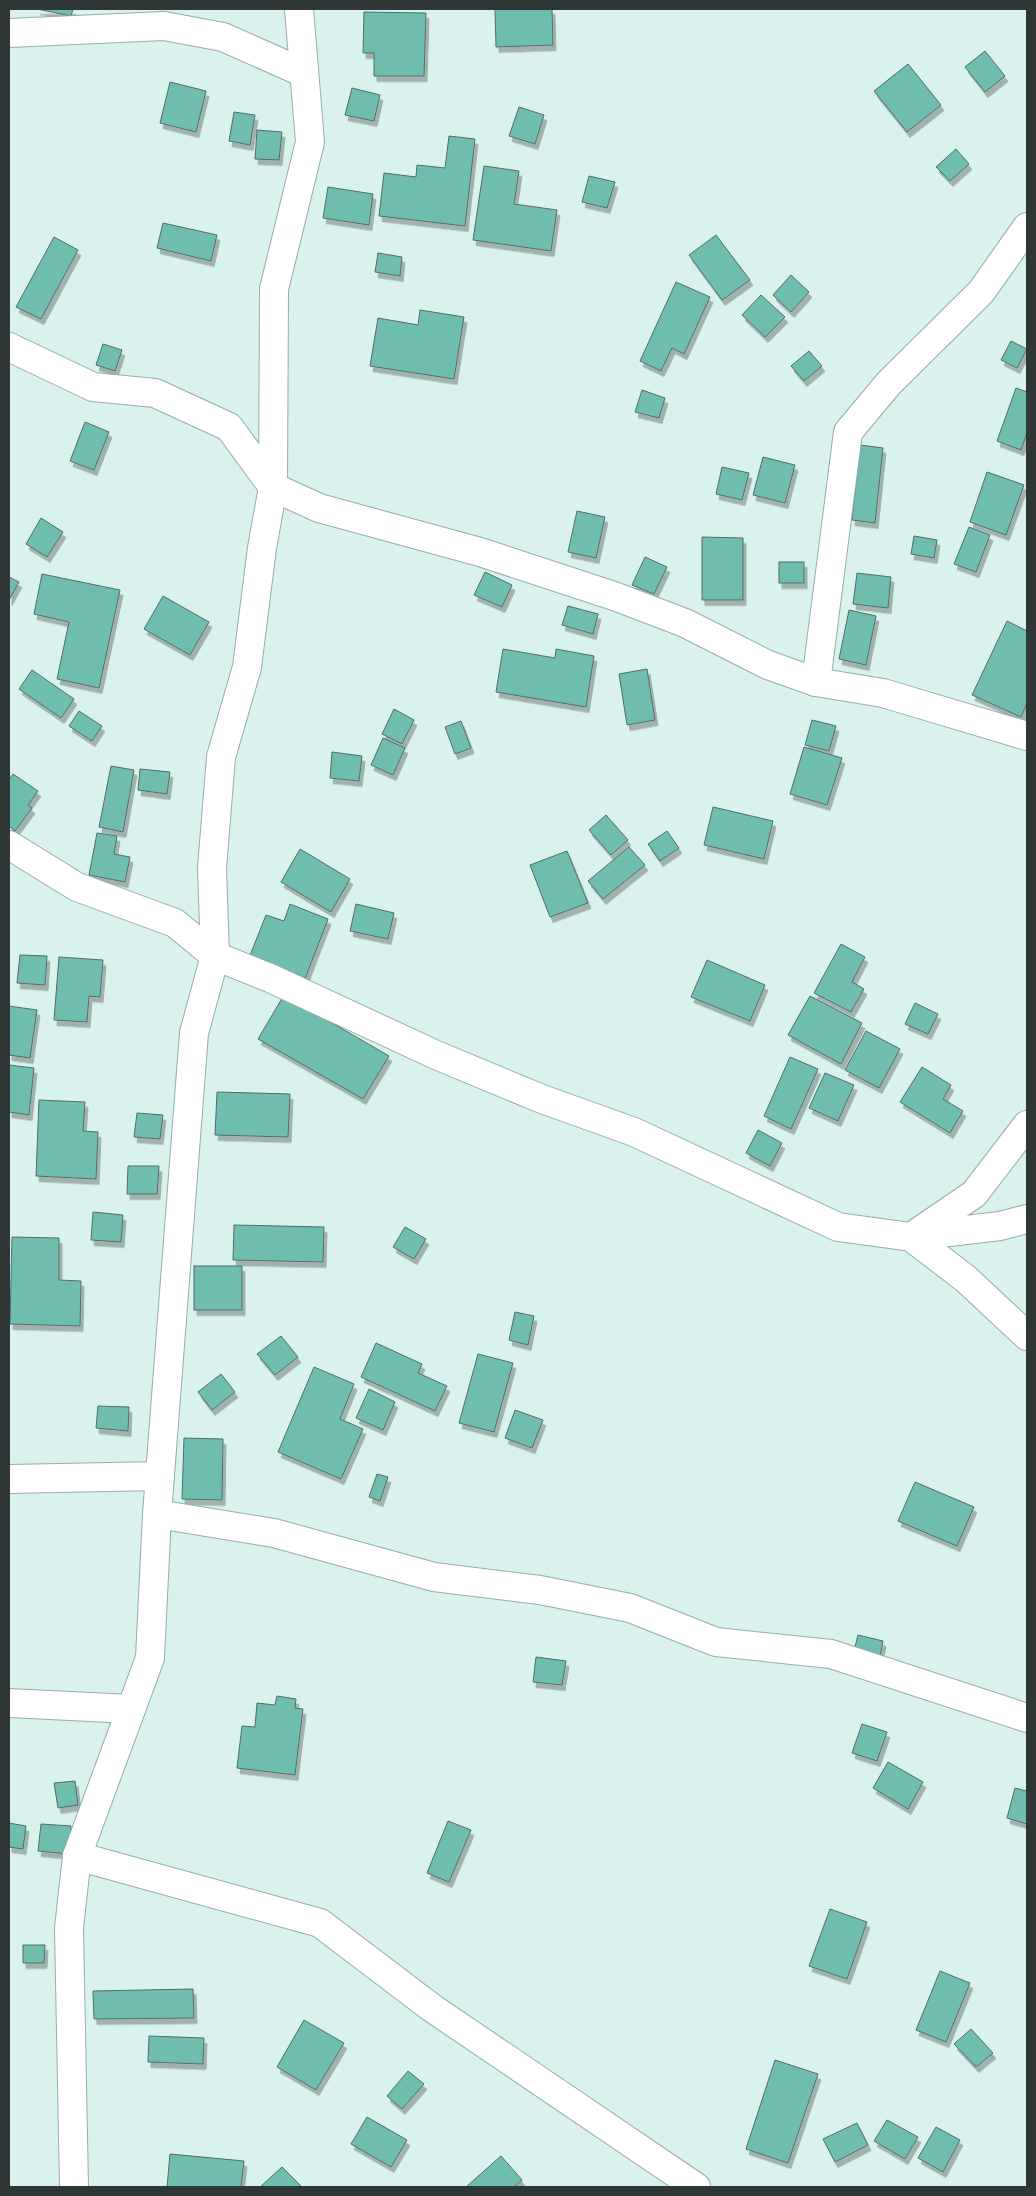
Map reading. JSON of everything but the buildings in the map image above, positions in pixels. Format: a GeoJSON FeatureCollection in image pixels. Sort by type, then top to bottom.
{"type":"FeatureCollection","features":[{"type":"Feature","properties":{"kind":"street"},"geometry":{"type":"LineString","coordinates":[[74,2187],[69,1928],[77,1856],[150,1658],[157,1514],[194,1033],[215,956],[212,868],[221,757],[247,667],[262,548],[273,488],[274,289],[310,142],[299,9]]}},
{"type":"Feature","properties":{"kind":"street"},"geometry":{"type":"LineString","coordinates":[[9,33],[164,26],[223,37],[304,73]]}},
{"type":"Feature","properties":{"kind":"street"},"geometry":{"type":"LineString","coordinates":[[816,682],[848,432],[889,383],[982,292],[1027,228]]}},
{"type":"Feature","properties":{"kind":"street"},"geometry":{"type":"LineString","coordinates":[[9,347],[92,387],[155,393],[228,427],[273,488],[319,508],[480,552],[614,596],[685,624],[768,664],[816,682],[883,693],[1027,736]]}},
{"type":"Feature","properties":{"kind":"street"},"geometry":{"type":"LineString","coordinates":[[9,845],[77,886],[176,923],[215,956],[270,978],[542,1100],[634,1132],[838,1226],[912,1237],[1000,1226],[1027,1219]]}},
{"type":"Feature","properties":{"kind":"street"},"geometry":{"type":"LineString","coordinates":[[912,1237],[974,1194],[1027,1125]]}},
{"type":"Feature","properties":{"kind":"street"},"geometry":{"type":"LineString","coordinates":[[912,1237],[966,1279],[1027,1336]]}},
{"type":"Feature","properties":{"kind":"street"},"geometry":{"type":"LineString","coordinates":[[9,1479],[160,1476]]}},
{"type":"Feature","properties":{"kind":"street"},"geometry":{"type":"LineString","coordinates":[[157,1514],[274,1533],[434,1577],[540,1590],[630,1608],[716,1642],[831,1654],[1027,1718]]}},
{"type":"Feature","properties":{"kind":"street"},"geometry":{"type":"LineString","coordinates":[[9,1703],[132,1709]]}},
{"type":"Feature","properties":{"kind":"street"},"geometry":{"type":"LineString","coordinates":[[77,1856],[320,1923],[432,2008],[696,2187]]}}]}
